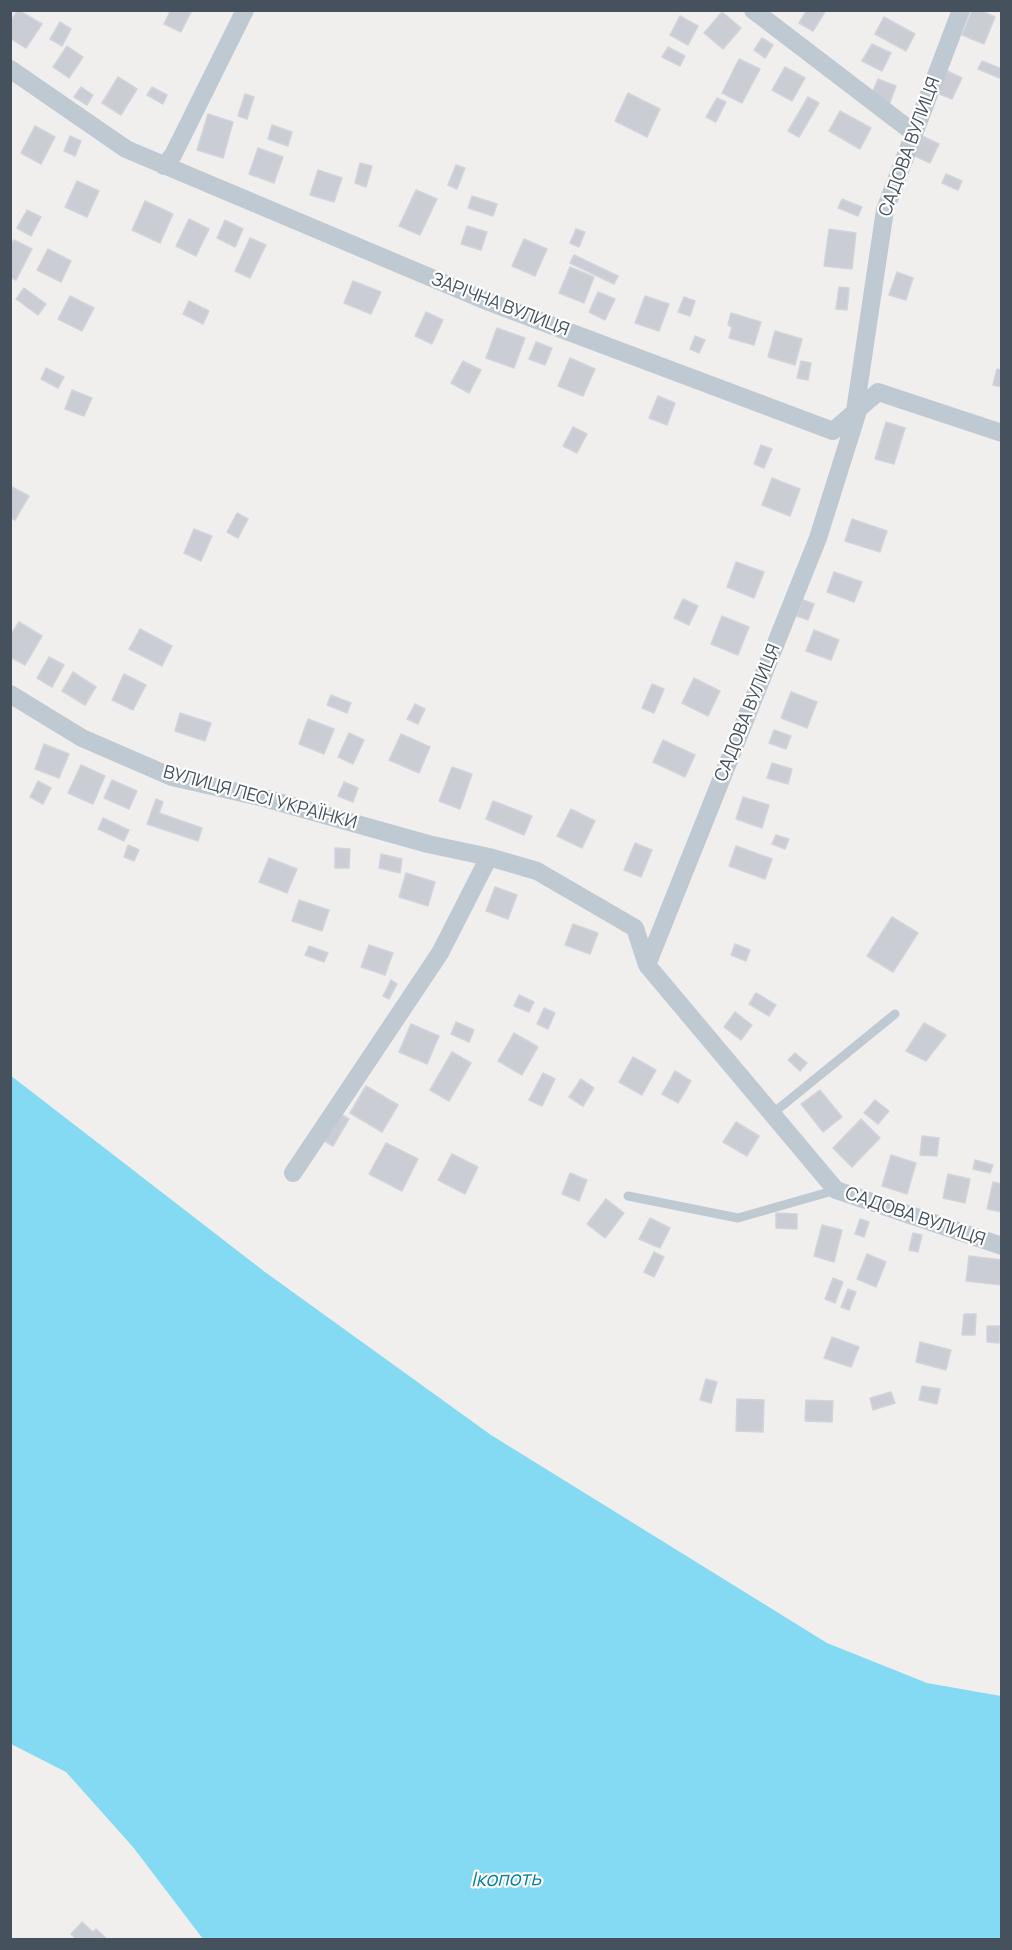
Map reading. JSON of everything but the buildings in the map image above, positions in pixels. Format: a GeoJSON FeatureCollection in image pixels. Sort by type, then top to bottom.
{"type":"FeatureCollection","features":[{"type":"Feature","properties":{"kind":"street"},"geometry":{"type":"LineString","coordinates":[[164,166],[173,155],[244,10]]}},
{"type":"Feature","properties":{"kind":"street"},"geometry":{"type":"LineString","coordinates":[[753,10],[914,134]]}},
{"type":"Feature","properties":{"kind":"street","name":"САДОВА ВУЛИЦЯ"},"geometry":{"type":"LineString","coordinates":[[960,10],[885,210],[855,411],[857,414],[818,538],[647,965],[836,1190],[1002,1246]]}},
{"type":"Feature","properties":{"kind":"street","name":"ЗАРІЧНА ВУЛИЦЯ"},"geometry":{"type":"LineString","coordinates":[[10,69],[126,149],[164,166],[484,300],[833,431],[878,392],[1002,433]]}},
{"type":"Feature","properties":{"kind":"street","name":"ВУЛИЦЯ ЛЕСІ УКРАЇНКИ"},"geometry":{"type":"LineString","coordinates":[[10,694],[82,738],[172,777],[264,798],[428,844],[489,857],[537,871],[636,928],[647,965]]}},
{"type":"Feature","properties":{"kind":"street"},"geometry":{"type":"LineString","coordinates":[[293,1173],[440,953],[489,857]]}},
{"type":"Feature","properties":{"kind":"lane"},"geometry":{"type":"LineString","coordinates":[[772,1114],[894,1014]]}},
{"type":"Feature","properties":{"kind":"lane"},"geometry":{"type":"LineString","coordinates":[[628,1196],[738,1218],[836,1190]]}},
{"type":"Feature","properties":{"kind":"water","name":"Ікопоть"},"geometry":{"type":"Polygon","coordinates":[[[10,1075],[265,1272],[491,1435],[827,1643],[927,1683],[1001,1696],[1001,1939],[203,1939],[133,1847],[66,1772],[11,1744],[10,1075]]]}}]}
